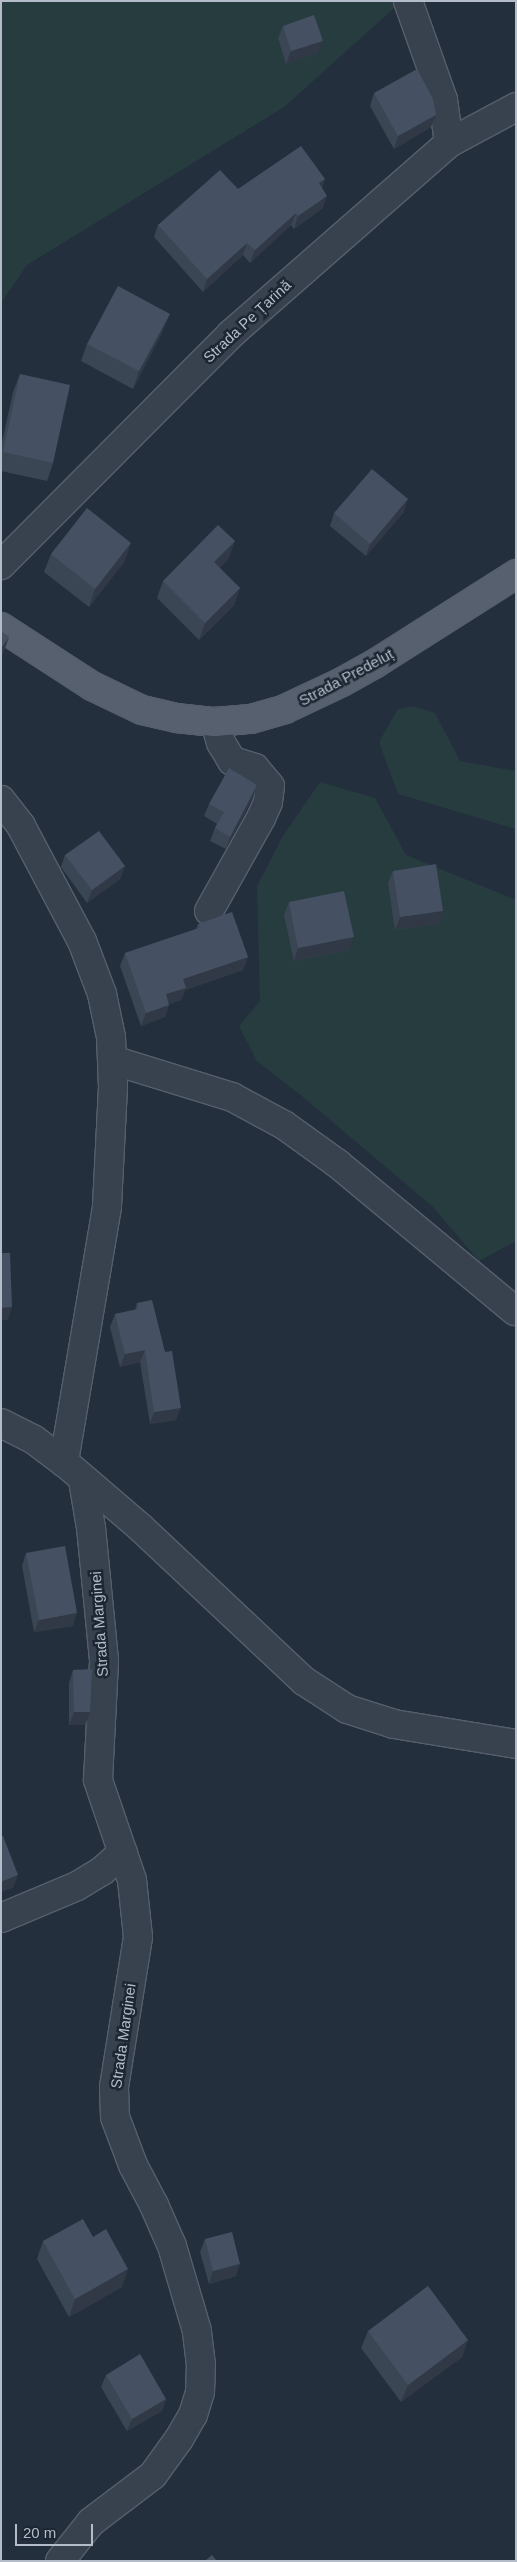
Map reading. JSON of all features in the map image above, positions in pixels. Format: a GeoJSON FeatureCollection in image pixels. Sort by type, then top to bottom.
{"type":"FeatureCollection","features":[{"type":"Feature","properties":{"kind":"main road","name":"Strada Predeluț"},"geometry":{"type":"LineString","coordinates":[[1,627],[114,699],[142,710],[176,718],[215,722],[250,719],[285,709],[316,696],[376,664],[516,574]]}},
{"type":"Feature","properties":{"kind":"street"},"geometry":{"type":"LineString","coordinates":[[408,1],[443,100],[449,143]]}},
{"type":"Feature","properties":{"kind":"street","name":"Strada Pe Țarină"},"geometry":{"type":"LineString","coordinates":[[1,565],[231,334],[449,143],[516,107]]}},
{"type":"Feature","properties":{"kind":"street"},"geometry":{"type":"LineString","coordinates":[[209,911],[261,818],[268,802],[270,786],[255,768],[232,761],[221,743],[215,722]]}},
{"type":"Feature","properties":{"kind":"street","name":"Strada Marginei"},"geometry":{"type":"LineString","coordinates":[[1,800],[21,826],[82,941],[102,994],[112,1037],[113,1088],[107,1208],[73,1471],[91,1528],[104,1660],[98,1780],[132,1880],[138,1937],[114,2087],[115,2118],[133,2165],[154,2205],[172,2246],[197,2331],[201,2365],[200,2392],[193,2415],[153,2475],[91,2522],[60,2561]]}},
{"type":"Feature","properties":{"kind":"street"},"geometry":{"type":"LineString","coordinates":[[112,1060],[232,1097],[284,1125],[338,1164],[515,1311]]}},
{"type":"Feature","properties":{"kind":"street"},"geometry":{"type":"LineString","coordinates":[[1,1423],[33,1439],[73,1471],[141,1528],[304,1681],[347,1709],[394,1724],[516,1744]]}},
{"type":"Feature","properties":{"kind":"street"},"geometry":{"type":"LineString","coordinates":[[1,1918],[77,1886],[102,1871],[123,1852]]}},
{"type":"Feature","properties":{"kind":"green space"},"geometry":{"type":"Polygon","coordinates":[[[1,1],[402,1],[284,107],[27,265],[1,303],[1,1]]]}},
{"type":"Feature","properties":{"kind":"green space"},"geometry":{"type":"Polygon","coordinates":[[[413,706],[435,713],[460,761],[516,771],[516,829],[398,794],[379,742],[398,709],[413,706]]]}},
{"type":"Feature","properties":{"kind":"green space"},"geometry":{"type":"Polygon","coordinates":[[[320,782],[375,798],[406,855],[516,900],[516,1241],[479,1261],[433,1207],[303,1097],[257,1061],[239,1026],[260,1001],[257,886],[283,836],[320,782]]]}},
{"type":"Feature","properties":{"kind":"building"},"geometry":{"type":"Polygon","coordinates":[[[314,15],[323,41],[291,51],[283,26],[314,15]]]}},
{"type":"Feature","properties":{"kind":"building"},"geometry":{"type":"Polygon","coordinates":[[[417,69],[433,99],[436,115],[398,136],[374,93],[417,69]]]}},
{"type":"Feature","properties":{"kind":"building"},"geometry":{"type":"Polygon","coordinates":[[[301,146],[325,179],[319,183],[327,196],[298,216],[296,213],[255,250],[247,243],[207,279],[158,225],[220,170],[238,189],[301,146]]]}},
{"type":"Feature","properties":{"kind":"building"},"geometry":{"type":"Polygon","coordinates":[[[118,286],[170,314],[139,371],[87,344],[118,286]]]}},
{"type":"Feature","properties":{"kind":"building"},"geometry":{"type":"Polygon","coordinates":[[[20,374],[70,385],[53,463],[3,452],[20,374]]]}},
{"type":"Feature","properties":{"kind":"building"},"geometry":{"type":"Polygon","coordinates":[[[372,469],[408,499],[370,544],[334,513],[372,469]]]}},
{"type":"Feature","properties":{"kind":"building"},"geometry":{"type":"Polygon","coordinates":[[[87,508],[131,543],[95,589],[51,554],[87,508]]]}},
{"type":"Feature","properties":{"kind":"building"},"geometry":{"type":"Polygon","coordinates":[[[218,525],[235,541],[214,562],[240,588],[205,623],[163,581],[218,525]]]}},
{"type":"Feature","properties":{"kind":"building"},"geometry":{"type":"Polygon","coordinates":[[[1,631],[9,637],[1,648],[1,631]]]}},
{"type":"Feature","properties":{"kind":"building"},"geometry":{"type":"Polygon","coordinates":[[[229,768],[257,785],[230,837],[215,828],[224,812],[209,804],[229,768]]]}},
{"type":"Feature","properties":{"kind":"building"},"geometry":{"type":"Polygon","coordinates":[[[99,831],[125,866],[92,890],[65,855],[99,831]]]}},
{"type":"Feature","properties":{"kind":"building"},"geometry":{"type":"Polygon","coordinates":[[[436,864],[443,911],[400,917],[393,871],[436,864]]]}},
{"type":"Feature","properties":{"kind":"building"},"geometry":{"type":"Polygon","coordinates":[[[344,891],[354,937],[298,948],[289,902],[344,891]]]}},
{"type":"Feature","properties":{"kind":"building"},"geometry":{"type":"Polygon","coordinates":[[[232,912],[248,957],[183,979],[186,988],[166,994],[169,1005],[146,1013],[125,953],[199,928],[198,924],[232,912]]]}},
{"type":"Feature","properties":{"kind":"building"},"geometry":{"type":"Polygon","coordinates":[[[1,1253],[10,1253],[12,1307],[1,1308],[1,1253]]]}},
{"type":"Feature","properties":{"kind":"building"},"geometry":{"type":"Polygon","coordinates":[[[152,1300],[165,1352],[172,1351],[181,1408],[154,1412],[145,1350],[125,1354],[115,1314],[138,1309],[137,1303],[152,1300]]]}},
{"type":"Feature","properties":{"kind":"building"},"geometry":{"type":"Polygon","coordinates":[[[65,1546],[77,1613],[39,1620],[26,1553],[65,1546]]]}},
{"type":"Feature","properties":{"kind":"building"},"geometry":{"type":"Polygon","coordinates":[[[92,1669],[90,1712],[74,1712],[73,1670],[92,1669]]]}},
{"type":"Feature","properties":{"kind":"building"},"geometry":{"type":"Polygon","coordinates":[[[1,1836],[3,1836],[18,1875],[1,1882],[1,1836]]]}},
{"type":"Feature","properties":{"kind":"building"},"geometry":{"type":"Polygon","coordinates":[[[83,2219],[93,2237],[106,2229],[128,2269],[75,2299],[43,2241],[83,2219]]]}},
{"type":"Feature","properties":{"kind":"building"},"geometry":{"type":"Polygon","coordinates":[[[232,2232],[240,2264],[213,2271],[205,2239],[232,2232]]]}},
{"type":"Feature","properties":{"kind":"building"},"geometry":{"type":"Polygon","coordinates":[[[428,2286],[468,2340],[408,2385],[368,2331],[428,2286]]]}},
{"type":"Feature","properties":{"kind":"building"},"geometry":{"type":"Polygon","coordinates":[[[140,2354],[166,2399],[132,2419],[106,2375],[140,2354]]]}},
{"type":"Feature","properties":{"kind":"building"},"geometry":{"type":"Polygon","coordinates":[[[212,2555],[217,2561],[205,2561],[212,2555]]]}}]}
